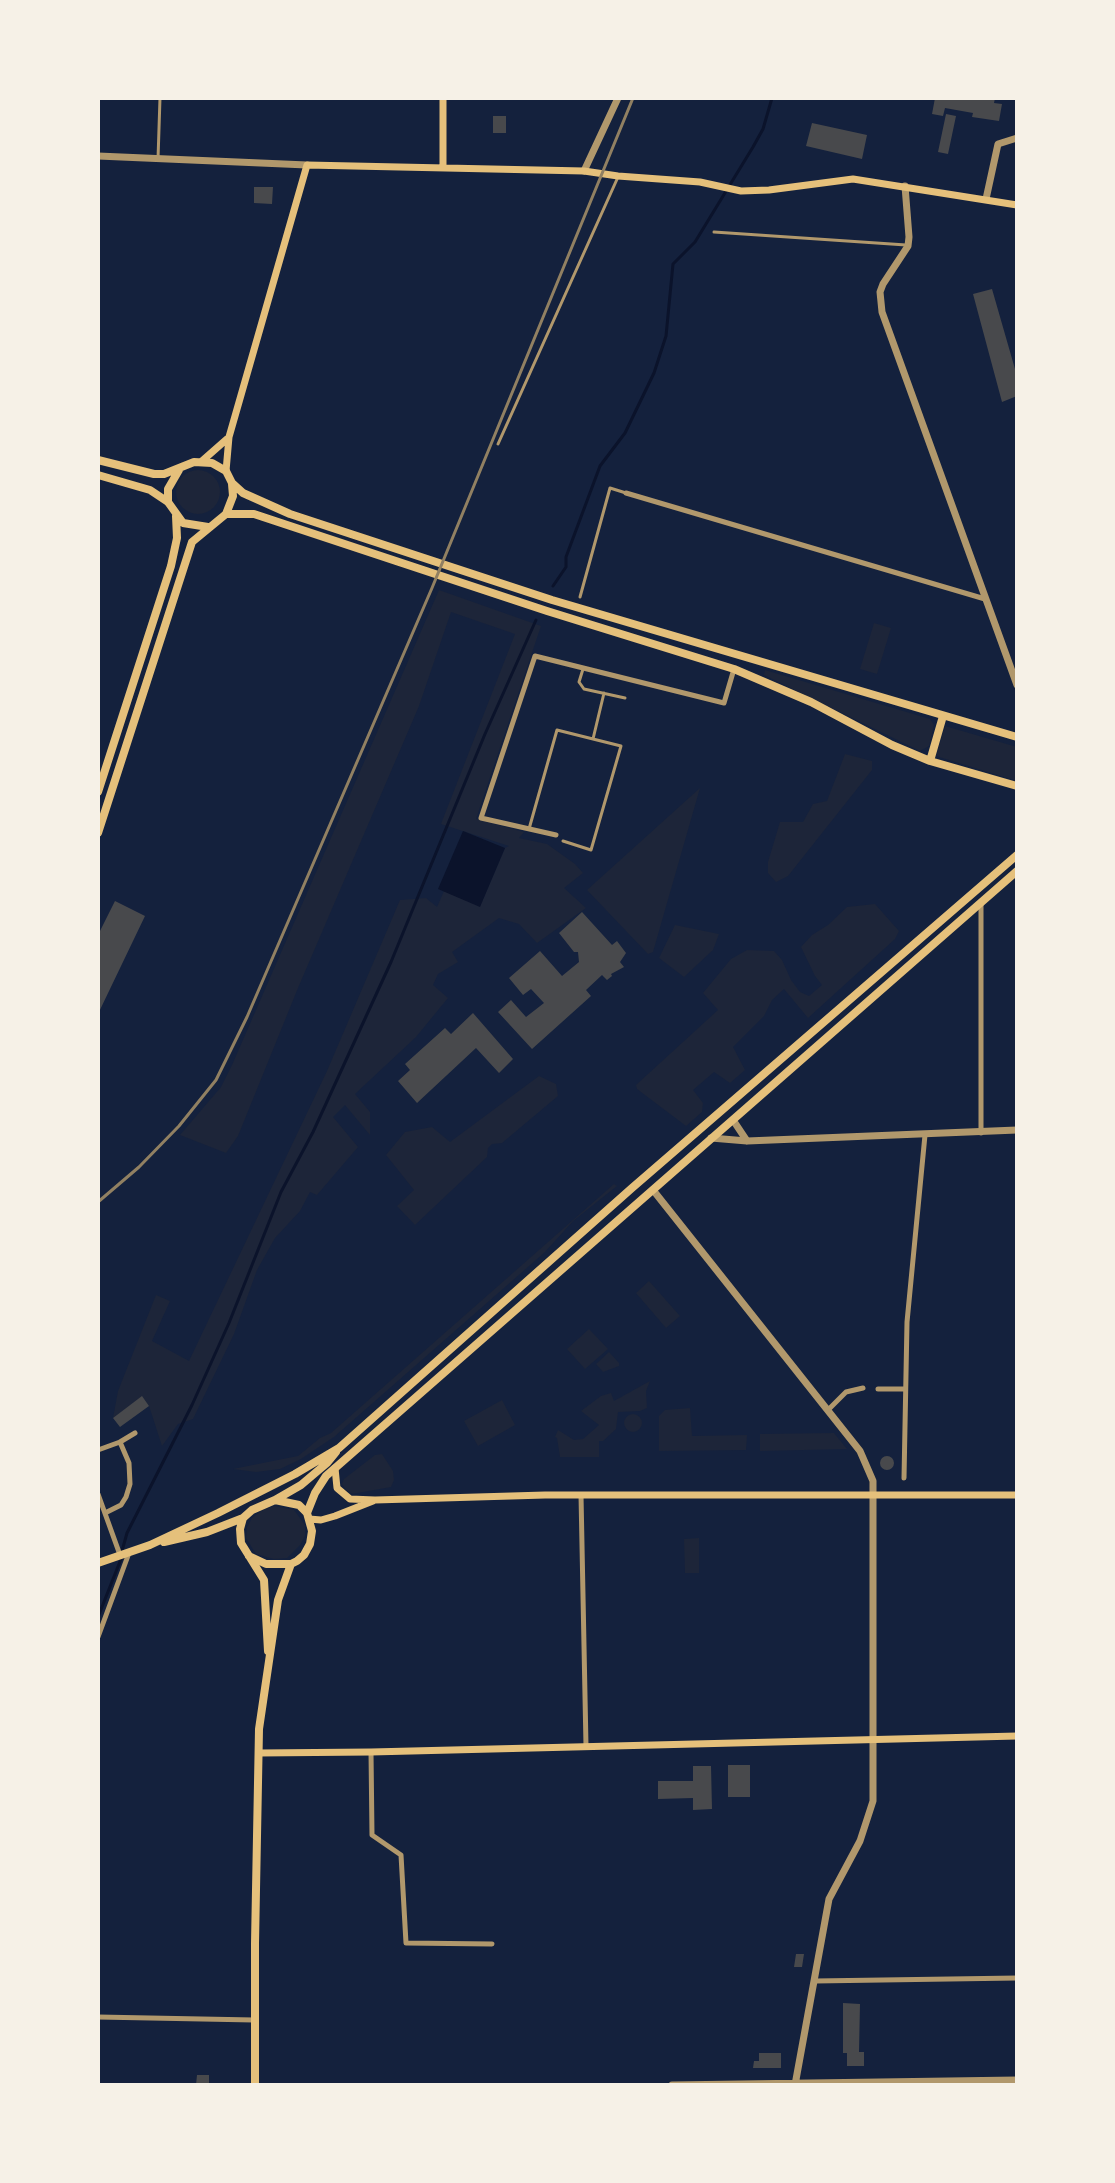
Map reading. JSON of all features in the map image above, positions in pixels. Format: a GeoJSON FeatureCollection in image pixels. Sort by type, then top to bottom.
{"type":"FeatureCollection","features":[{"type":"Feature","properties":{"kind":"main road"},"geometry":{"type":"LineString","coordinates":[[443,98],[443,167]]}},
{"type":"Feature","properties":{"kind":"main road"},"geometry":{"type":"LineString","coordinates":[[226,471],[229,437],[307,165],[584,171],[735,190],[769,190],[853,179],[1017,205]]}},
{"type":"Feature","properties":{"kind":"main road"},"geometry":{"type":"LineString","coordinates":[[98,460],[164,474],[202,461],[229,437]]}},
{"type":"Feature","properties":{"kind":"main road"},"geometry":{"type":"LineString","coordinates":[[98,833],[192,542],[226,514],[233,496],[232,483],[226,471],[202,461]]}},
{"type":"Feature","properties":{"kind":"main road"},"geometry":{"type":"LineString","coordinates":[[168,502],[168,489],[179,469]]}},
{"type":"Feature","properties":{"kind":"main road"},"geometry":{"type":"LineString","coordinates":[[98,475],[150,490],[168,502],[183,523],[209,527]]}},
{"type":"Feature","properties":{"kind":"main road"},"geometry":{"type":"LineString","coordinates":[[232,483],[258,502],[279,510],[474,575],[642,628],[1015,735]]}},
{"type":"Feature","properties":{"kind":"main road"},"geometry":{"type":"LineString","coordinates":[[226,514],[254,514],[734,669],[772,684],[930,761],[1017,786]]}},
{"type":"Feature","properties":{"kind":"main road"},"geometry":{"type":"LineString","coordinates":[[98,792],[171,566],[177,538],[176,516]]}},
{"type":"Feature","properties":{"kind":"main road"},"geometry":{"type":"LineString","coordinates":[[930,761],[943,716]]}},
{"type":"Feature","properties":{"kind":"main road"},"geometry":{"type":"LineString","coordinates":[[98,1563],[150,1545],[207,1532],[243,1518],[252,1510],[301,1485],[632,1188],[1017,855]]}},
{"type":"Feature","properties":{"kind":"main road"},"geometry":{"type":"LineString","coordinates":[[308,1516],[319,1486],[335,1468],[1017,871]]}},
{"type":"Feature","properties":{"kind":"main road"},"geometry":{"type":"LineString","coordinates":[[150,1545],[295,1474],[339,1448]]}},
{"type":"Feature","properties":{"kind":"main road"},"geometry":{"type":"LineString","coordinates":[[335,1468],[337,1488],[350,1499],[375,1500],[581,1495],[1017,1495]]}},
{"type":"Feature","properties":{"kind":"main road"},"geometry":{"type":"LineString","coordinates":[[249,1556],[266,1564],[291,1564],[304,1555],[310,1544],[312,1531],[308,1516],[299,1505],[275,1500]]}},
{"type":"Feature","properties":{"kind":"main road"},"geometry":{"type":"LineString","coordinates":[[308,1516],[321,1520],[375,1500]]}},
{"type":"Feature","properties":{"kind":"main road"},"geometry":{"type":"LineString","coordinates":[[243,1518],[241,1543],[264,1580],[269,1655]]}},
{"type":"Feature","properties":{"kind":"main road"},"geometry":{"type":"LineString","coordinates":[[255,2085],[260,1718],[278,1600],[291,1564]]}},
{"type":"Feature","properties":{"kind":"main road"},"geometry":{"type":"LineString","coordinates":[[259,1753],[1017,1736]]}},
{"type":"Feature","properties":{"kind":"street"},"geometry":{"type":"LineString","coordinates":[[584,171],[618,98]]}},
{"type":"Feature","properties":{"kind":"street"},"geometry":{"type":"LineString","coordinates":[[986,199],[998,144],[1017,138]]}},
{"type":"Feature","properties":{"kind":"street"},"geometry":{"type":"LineString","coordinates":[[98,156],[307,165]]}},
{"type":"Feature","properties":{"kind":"street"},"geometry":{"type":"LineString","coordinates":[[905,186],[910,226],[908,246],[880,292],[882,312],[1017,685]]}},
{"type":"Feature","properties":{"kind":"street"},"geometry":{"type":"LineString","coordinates":[[626,493],[986,599]]}},
{"type":"Feature","properties":{"kind":"street"},"geometry":{"type":"LineString","coordinates":[[556,835],[481,818],[535,656],[724,703],[734,669]]}},
{"type":"Feature","properties":{"kind":"street"},"geometry":{"type":"LineString","coordinates":[[981,902],[981,1133]]}},
{"type":"Feature","properties":{"kind":"street"},"geometry":{"type":"LineString","coordinates":[[733,1120],[747,1141]]}},
{"type":"Feature","properties":{"kind":"street"},"geometry":{"type":"LineString","coordinates":[[711,1138],[747,1141],[1017,1130]]}},
{"type":"Feature","properties":{"kind":"street"},"geometry":{"type":"LineString","coordinates":[[904,1478],[907,1322],[925,1135]]}},
{"type":"Feature","properties":{"kind":"street"},"geometry":{"type":"LineString","coordinates":[[653,1190],[863,1457],[873,1481],[873,1801],[860,1841],[829,1899],[795,2083]]}},
{"type":"Feature","properties":{"kind":"street"},"geometry":{"type":"LineString","coordinates":[[828,1411],[846,1392],[863,1388]]}},
{"type":"Feature","properties":{"kind":"street"},"geometry":{"type":"LineString","coordinates":[[878,1389],[904,1389]]}},
{"type":"Feature","properties":{"kind":"street"},"geometry":{"type":"LineString","coordinates":[[98,1450],[135,1433]]}},
{"type":"Feature","properties":{"kind":"street"},"geometry":{"type":"LineString","coordinates":[[105,1513],[121,1505],[130,1484],[129,1463],[120,1442]]}},
{"type":"Feature","properties":{"kind":"street"},"geometry":{"type":"LineString","coordinates":[[98,1494],[122,1554],[98,1637]]}},
{"type":"Feature","properties":{"kind":"street"},"geometry":{"type":"LineString","coordinates":[[581,1495],[586,1748]]}},
{"type":"Feature","properties":{"kind":"street"},"geometry":{"type":"LineString","coordinates":[[371,1752],[372,1835],[401,1855],[406,1943],[492,1944]]}},
{"type":"Feature","properties":{"kind":"street"},"geometry":{"type":"LineString","coordinates":[[815,1981],[1017,1978]]}},
{"type":"Feature","properties":{"kind":"street"},"geometry":{"type":"LineString","coordinates":[[98,2017],[255,2020]]}},
{"type":"Feature","properties":{"kind":"street"},"geometry":{"type":"LineString","coordinates":[[672,2085],[1017,2080]]}},
{"type":"Feature","properties":{"kind":"lane"},"geometry":{"type":"LineString","coordinates":[[158,159],[160,98]]}},
{"type":"Feature","properties":{"kind":"lane"},"geometry":{"type":"LineString","coordinates":[[498,444],[618,176]]}},
{"type":"Feature","properties":{"kind":"lane"},"geometry":{"type":"LineString","coordinates":[[714,232],[908,246]]}},
{"type":"Feature","properties":{"kind":"lane"},"geometry":{"type":"LineString","coordinates":[[580,597],[610,488],[626,493]]}},
{"type":"Feature","properties":{"kind":"lane"},"geometry":{"type":"LineString","coordinates":[[583,669],[579,682],[584,689],[625,698]]}},
{"type":"Feature","properties":{"kind":"lane"},"geometry":{"type":"LineString","coordinates":[[593,739],[604,693]]}},
{"type":"Feature","properties":{"kind":"lane"},"geometry":{"type":"LineString","coordinates":[[529,829],[557,730],[621,746],[591,850],[563,841]]}},
{"type":"Feature","properties":{"kind":"shaded area"},"geometry":{"type":"Polygon","coordinates":[[[198,470],[214,476],[220,492],[214,508],[198,514],[182,508],[176,492],[182,476],[198,470]]]}},
{"type":"Feature","properties":{"kind":"shaded area"},"geometry":{"type":"Polygon","coordinates":[[[439,590],[541,626],[476,819],[524,832],[519,838],[547,844],[575,864],[583,873],[564,888],[586,908],[537,943],[519,924],[499,918],[452,952],[458,962],[438,974],[433,985],[448,998],[416,1037],[355,1094],[370,1112],[370,1135],[345,1105],[333,1117],[358,1147],[317,1195],[310,1192],[300,1211],[275,1238],[257,1270],[234,1334],[193,1419],[178,1424],[162,1446],[149,1406],[142,1397],[113,1418],[118,1391],[156,1295],[170,1301],[152,1341],[189,1361],[327,1071],[400,900],[426,898],[437,907],[444,891],[480,906],[505,848],[509,846],[441,824],[515,634],[451,612],[419,706],[238,1136],[226,1153],[180,1135],[221,1087],[232,1065],[439,590]]]}},
{"type":"Feature","properties":{"kind":"shaded area"},"geometry":{"type":"Polygon","coordinates":[[[874,623],[891,628],[877,674],[860,669],[874,623]]]}},
{"type":"Feature","properties":{"kind":"shaded area"},"geometry":{"type":"Polygon","coordinates":[[[765,670],[930,719],[934,725],[929,746],[920,751],[764,675],[765,670]]]}},
{"type":"Feature","properties":{"kind":"shaded area"},"geometry":{"type":"Polygon","coordinates":[[[945,726],[1017,747],[1017,781],[936,756],[945,726]]]}},
{"type":"Feature","properties":{"kind":"shaded area"},"geometry":{"type":"Polygon","coordinates":[[[845,754],[872,761],[872,770],[788,876],[776,882],[768,873],[768,862],[780,822],[803,822],[813,804],[827,801],[845,754]]]}},
{"type":"Feature","properties":{"kind":"shaded area"},"geometry":{"type":"Polygon","coordinates":[[[700,788],[653,952],[648,954],[587,890],[700,788]]]}},
{"type":"Feature","properties":{"kind":"shaded area"},"geometry":{"type":"Polygon","coordinates":[[[463,831],[505,848],[480,907],[438,889],[463,831]]]}},
{"type":"Feature","properties":{"kind":"shaded area"},"geometry":{"type":"Polygon","coordinates":[[[875,904],[899,931],[895,939],[808,1018],[784,989],[772,1000],[764,1016],[733,1047],[745,1070],[730,1083],[714,1072],[693,1090],[703,1103],[702,1112],[686,1126],[637,1089],[636,1085],[718,1010],[703,993],[731,959],[747,950],[774,951],[800,992],[809,996],[822,985],[801,947],[847,907],[875,904]]]}},
{"type":"Feature","properties":{"kind":"shaded area"},"geometry":{"type":"Polygon","coordinates":[[[675,925],[719,934],[713,950],[684,977],[659,958],[675,925]]]}},
{"type":"Feature","properties":{"kind":"shaded area"},"geometry":{"type":"Polygon","coordinates":[[[539,1076],[556,1084],[558,1096],[502,1143],[492,1144],[487,1157],[415,1225],[397,1206],[414,1190],[386,1155],[405,1132],[432,1127],[450,1142],[539,1076]]]}},
{"type":"Feature","properties":{"kind":"shaded area"},"geometry":{"type":"Polygon","coordinates":[[[614,1184],[617,1186],[573,1221],[545,1252],[334,1437],[280,1469],[256,1472],[233,1469],[298,1456],[331,1433],[614,1184]]]}},
{"type":"Feature","properties":{"kind":"shaded area"},"geometry":{"type":"Polygon","coordinates":[[[649,1281],[680,1316],[666,1328],[636,1293],[649,1281]]]}},
{"type":"Feature","properties":{"kind":"shaded area"},"geometry":{"type":"Polygon","coordinates":[[[589,1329],[608,1349],[585,1369],[567,1349],[589,1329]]]}},
{"type":"Feature","properties":{"kind":"shaded area"},"geometry":{"type":"Polygon","coordinates":[[[609,1352],[619,1366],[603,1372],[596,1364],[609,1352]]]}},
{"type":"Feature","properties":{"kind":"shaded area"},"geometry":{"type":"Polygon","coordinates":[[[650,1381],[646,1391],[647,1408],[618,1412],[616,1429],[599,1441],[599,1457],[560,1457],[555,1437],[558,1430],[574,1440],[583,1439],[599,1425],[581,1411],[601,1396],[611,1393],[614,1401],[650,1381]]]}},
{"type":"Feature","properties":{"kind":"shaded area"},"geometry":{"type":"Polygon","coordinates":[[[502,1400],[515,1425],[478,1446],[464,1421],[502,1400]]]}},
{"type":"Feature","properties":{"kind":"shaded area"},"geometry":{"type":"Polygon","coordinates":[[[690,1408],[692,1436],[747,1435],[746,1450],[659,1451],[659,1416],[665,1410],[690,1408]]]}},
{"type":"Feature","properties":{"kind":"shaded area"},"geometry":{"type":"Polygon","coordinates":[[[633,1414],[642,1423],[633,1432],[624,1423],[633,1414]]]}},
{"type":"Feature","properties":{"kind":"shaded area"},"geometry":{"type":"Polygon","coordinates":[[[834,1433],[847,1449],[760,1451],[760,1434],[834,1433]]]}},
{"type":"Feature","properties":{"kind":"shaded area"},"geometry":{"type":"Polygon","coordinates":[[[382,1454],[393,1471],[391,1487],[352,1494],[346,1490],[342,1484],[344,1479],[375,1455],[382,1454]]]}},
{"type":"Feature","properties":{"kind":"shaded area"},"geometry":{"type":"Polygon","coordinates":[[[275,1506],[294,1510],[305,1525],[305,1536],[287,1558],[274,1559],[256,1554],[246,1538],[252,1518],[264,1509],[275,1506]]]}},
{"type":"Feature","properties":{"kind":"shaded area"},"geometry":{"type":"Polygon","coordinates":[[[699,1538],[699,1573],[685,1573],[684,1539],[699,1538]]]}},
{"type":"Feature","properties":{"kind":"building"},"geometry":{"type":"Polygon","coordinates":[[[935,98],[995,98],[994,103],[1002,104],[999,121],[972,117],[973,113],[945,108],[943,116],[932,114],[935,98]]]}},
{"type":"Feature","properties":{"kind":"building"},"geometry":{"type":"Polygon","coordinates":[[[946,114],[956,116],[948,154],[938,152],[946,114]]]}},
{"type":"Feature","properties":{"kind":"building"},"geometry":{"type":"Polygon","coordinates":[[[493,116],[506,116],[506,133],[493,133],[493,116]]]}},
{"type":"Feature","properties":{"kind":"building"},"geometry":{"type":"Polygon","coordinates":[[[812,123],[867,135],[862,159],[806,146],[812,123]]]}},
{"type":"Feature","properties":{"kind":"building"},"geometry":{"type":"Polygon","coordinates":[[[254,187],[273,187],[272,204],[254,203],[254,187]]]}},
{"type":"Feature","properties":{"kind":"building"},"geometry":{"type":"Polygon","coordinates":[[[992,289],[1017,376],[1017,396],[1002,402],[973,294],[992,289]]]}},
{"type":"Feature","properties":{"kind":"building"},"geometry":{"type":"Polygon","coordinates":[[[115,901],[145,916],[98,1014],[98,935],[115,901]]]}},
{"type":"Feature","properties":{"kind":"building"},"geometry":{"type":"Polygon","coordinates":[[[582,912],[612,945],[617,941],[626,953],[620,962],[624,967],[607,980],[602,975],[586,990],[591,996],[532,1049],[498,1012],[511,1000],[526,1017],[544,1003],[531,989],[523,995],[509,978],[540,951],[562,976],[579,962],[578,952],[574,952],[559,933],[582,912]]]}},
{"type":"Feature","properties":{"kind":"building"},"geometry":{"type":"Polygon","coordinates":[[[473,1013],[513,1059],[499,1073],[476,1048],[417,1103],[398,1081],[410,1070],[405,1064],[445,1028],[451,1034],[473,1013]]]}},
{"type":"Feature","properties":{"kind":"building"},"geometry":{"type":"Polygon","coordinates":[[[142,1396],[149,1406],[120,1427],[113,1418],[142,1396]]]}},
{"type":"Feature","properties":{"kind":"building"},"geometry":{"type":"Polygon","coordinates":[[[887,1456],[894,1463],[887,1470],[880,1463],[887,1456]]]}},
{"type":"Feature","properties":{"kind":"building"},"geometry":{"type":"Polygon","coordinates":[[[728,1765],[750,1765],[750,1797],[728,1797],[728,1765]]]}},
{"type":"Feature","properties":{"kind":"building"},"geometry":{"type":"Polygon","coordinates":[[[693,1766],[711,1766],[712,1809],[693,1810],[693,1798],[658,1799],[658,1781],[693,1781],[693,1766]]]}},
{"type":"Feature","properties":{"kind":"building"},"geometry":{"type":"Polygon","coordinates":[[[796,1954],[804,1954],[802,1967],[794,1967],[796,1954]]]}},
{"type":"Feature","properties":{"kind":"building"},"geometry":{"type":"Polygon","coordinates":[[[843,2003],[860,2004],[859,2052],[864,2052],[864,2066],[847,2066],[847,2053],[843,2053],[843,2003]]]}},
{"type":"Feature","properties":{"kind":"building"},"geometry":{"type":"Polygon","coordinates":[[[759,2053],[781,2053],[781,2068],[753,2068],[754,2061],[759,2061],[759,2053]]]}},
{"type":"Feature","properties":{"kind":"building"},"geometry":{"type":"Polygon","coordinates":[[[197,2075],[209,2075],[209,2085],[196,2085],[197,2075]]]}},
{"type":"Feature","properties":{"kind":"waterway"},"geometry":{"type":"LineString","coordinates":[[553,586],[566,567],[566,557],[600,466],[625,433],[654,373],[666,336],[673,264],[695,242],[753,147],[763,129],[772,98]]}},
{"type":"Feature","properties":{"kind":"waterway"},"geometry":{"type":"LineString","coordinates":[[122,1551],[127,1533],[192,1405],[229,1323],[281,1192],[313,1132],[391,962],[485,734],[536,620]]}},
{"type":"Feature","properties":{"kind":"waterway"},"geometry":{"type":"LineString","coordinates":[[98,1617],[121,1559]]}},
{"type":"Feature","properties":{"kind":"railway"},"geometry":{"type":"LineString","coordinates":[[98,1202],[139,1167],[179,1126],[216,1080],[247,1017],[432,588],[633,98]]}}]}
